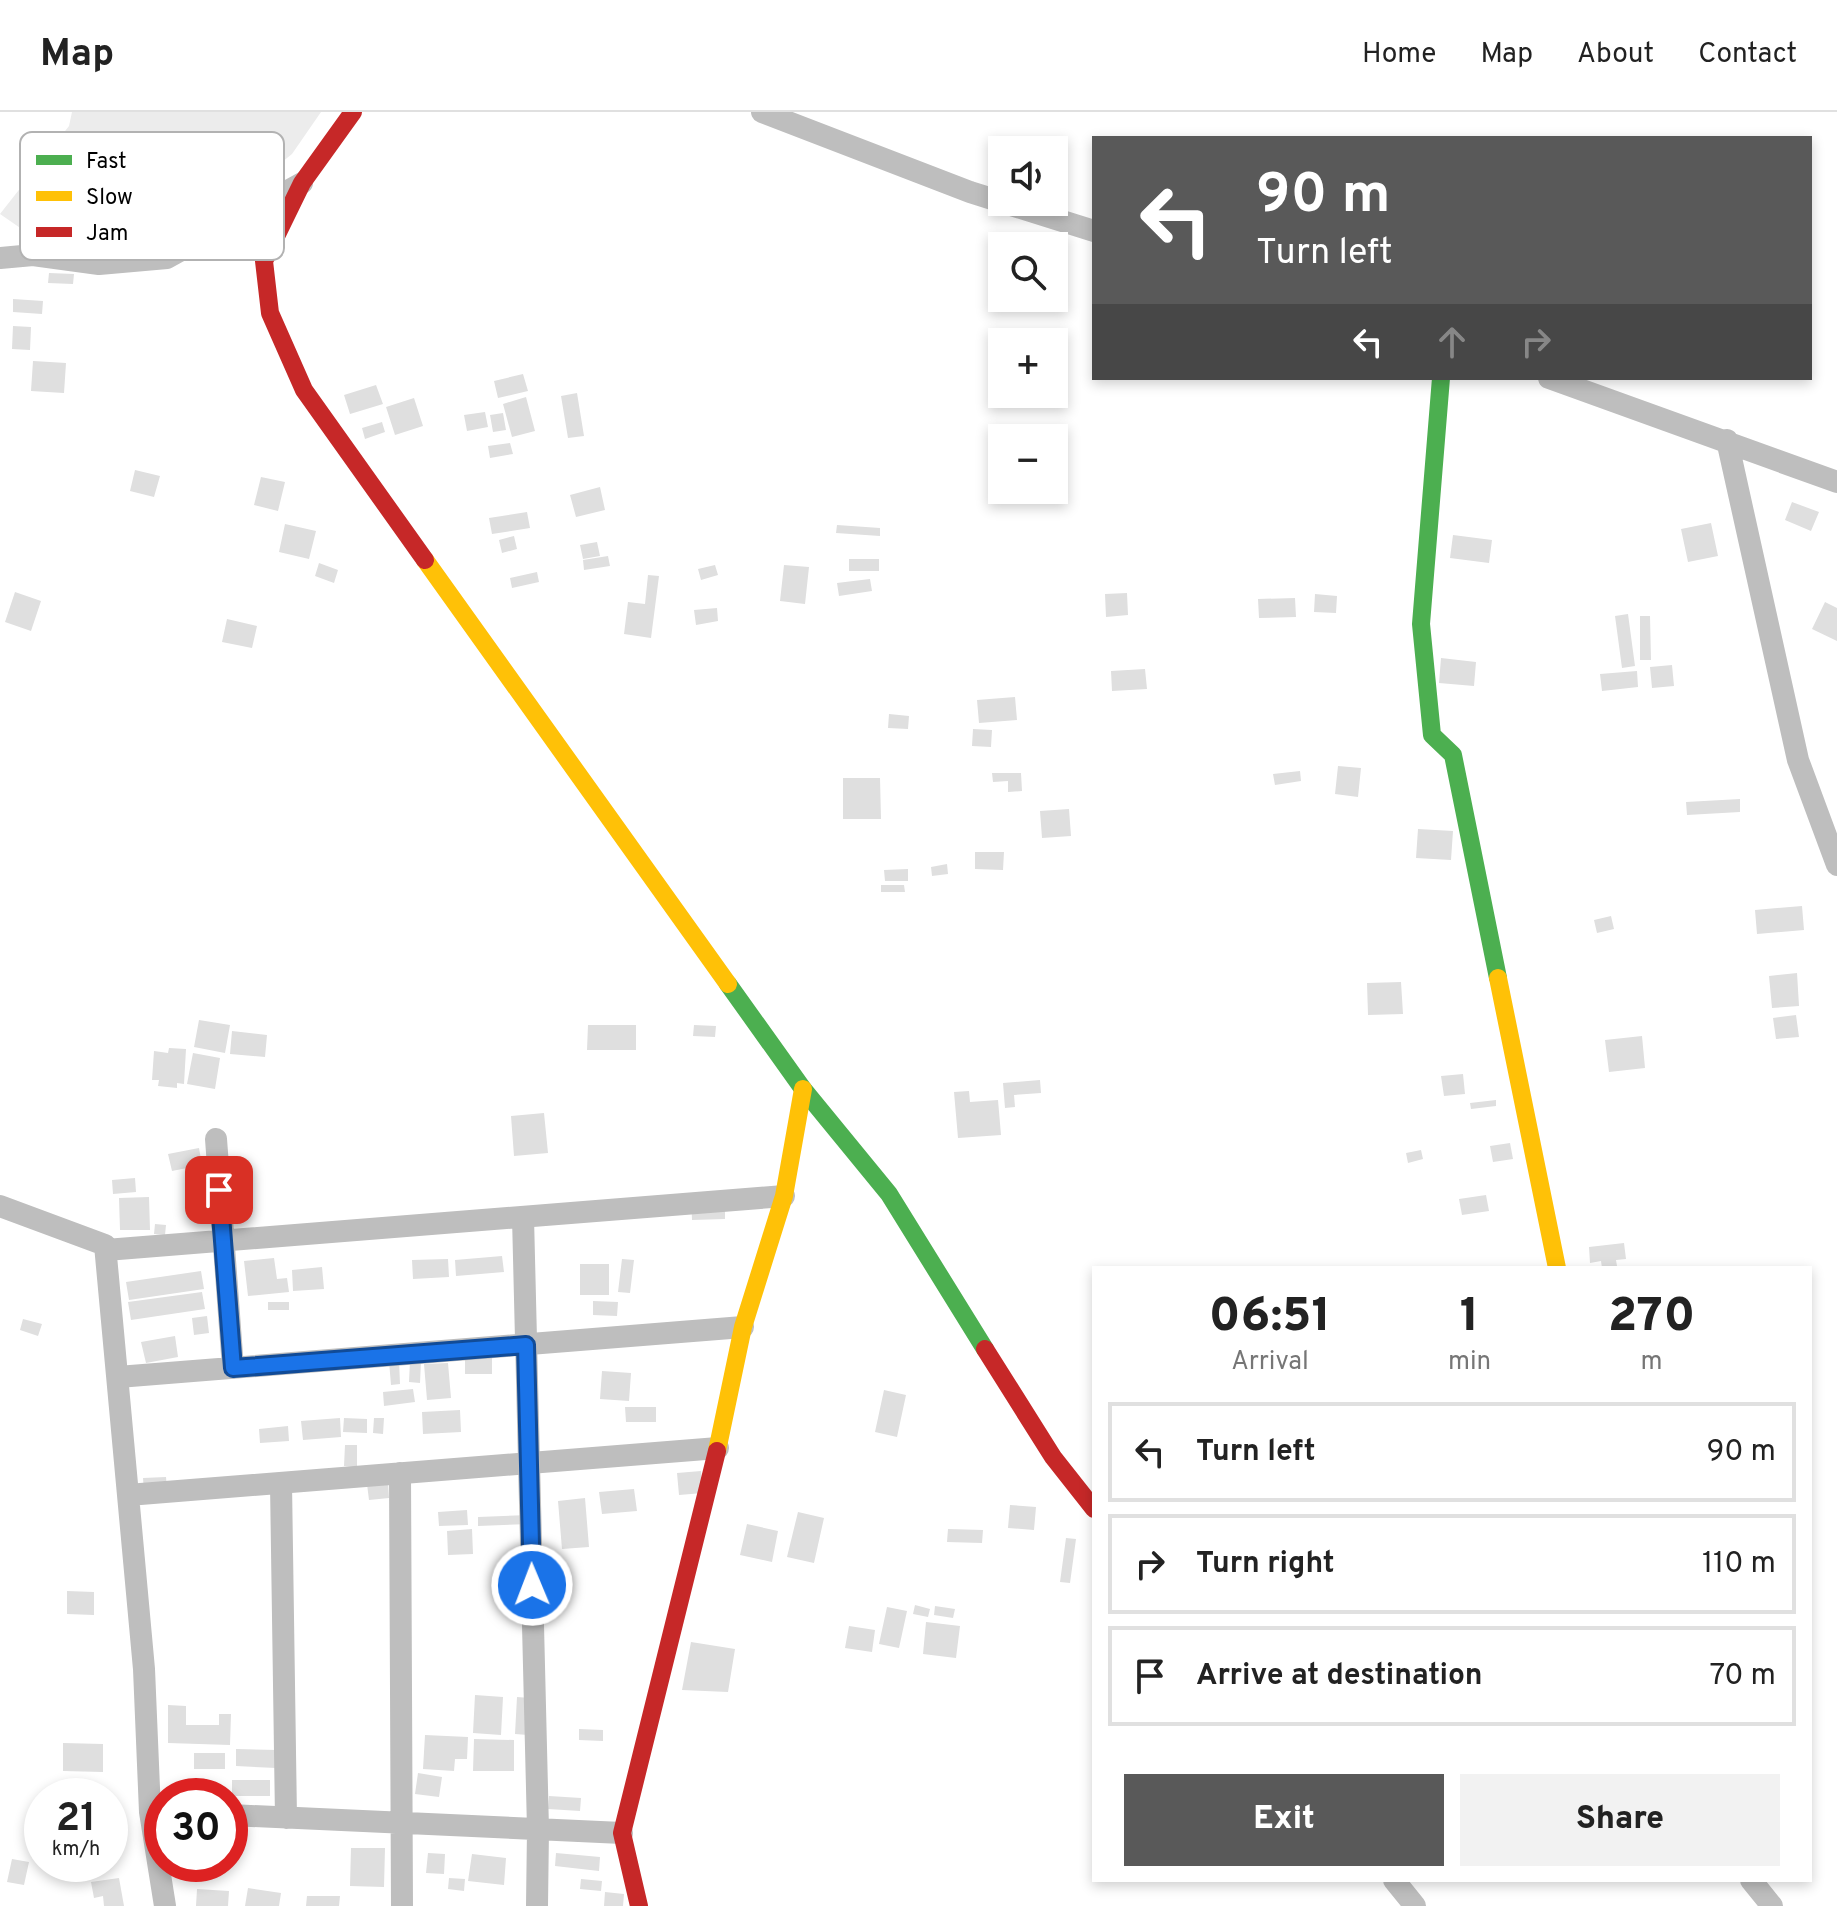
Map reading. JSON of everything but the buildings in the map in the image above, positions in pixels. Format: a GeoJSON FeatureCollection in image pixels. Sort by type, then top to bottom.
{"type":"FeatureCollection","features":[{"type":"Feature","properties":{"kind":"street"},"geometry":{"type":"LineString","coordinates":[[284,220],[302,183],[353,112]]}},
{"type":"Feature","properties":{"kind":"street"},"geometry":{"type":"LineString","coordinates":[[762,112],[970,192],[1092,230]]}},
{"type":"Feature","properties":{"kind":"street"},"geometry":{"type":"LineString","coordinates":[[284,193],[302,183]]}},
{"type":"Feature","properties":{"kind":"street"},"geometry":{"type":"LineString","coordinates":[[0,258],[20,256]]}},
{"type":"Feature","properties":{"kind":"street"},"geometry":{"type":"LineString","coordinates":[[70,260],[99,264],[144,260]]}},
{"type":"Feature","properties":{"kind":"street"},"geometry":{"type":"LineString","coordinates":[[264,260],[270,313],[304,390],[803,1089],[889,1194],[1053,1457],[1092,1506]]}},
{"type":"Feature","properties":{"kind":"street"},"geometry":{"type":"LineString","coordinates":[[1441,380],[1421,624],[1432,735],[1453,755],[1557,1266]]}},
{"type":"Feature","properties":{"kind":"street"},"geometry":{"type":"LineString","coordinates":[[1555,380],[1837,482]]}},
{"type":"Feature","properties":{"kind":"street"},"geometry":{"type":"LineString","coordinates":[[1727,440],[1798,760],[1837,865]]}},
{"type":"Feature","properties":{"kind":"street"},"geometry":{"type":"LineString","coordinates":[[639,1906],[622,1833],[718,1448],[743,1327],[784,1196],[803,1089]]}},
{"type":"Feature","properties":{"kind":"street"},"geometry":{"type":"LineString","coordinates":[[216,1139],[233,1368]]}},
{"type":"Feature","properties":{"kind":"street"},"geometry":{"type":"LineString","coordinates":[[106,1250],[784,1196]]}},
{"type":"Feature","properties":{"kind":"street"},"geometry":{"type":"LineString","coordinates":[[0,1206],[105,1245],[153,1778]]}},
{"type":"Feature","properties":{"kind":"street"},"geometry":{"type":"LineString","coordinates":[[523,1217],[538,1829],[537,1906]]}},
{"type":"Feature","properties":{"kind":"street"},"geometry":{"type":"LineString","coordinates":[[118,1377],[743,1327]]}},
{"type":"Feature","properties":{"kind":"street"},"geometry":{"type":"LineString","coordinates":[[128,1495],[718,1448]]}},
{"type":"Feature","properties":{"kind":"street"},"geometry":{"type":"LineString","coordinates":[[400,1473],[402,1906]]}},
{"type":"Feature","properties":{"kind":"street"},"geometry":{"type":"LineString","coordinates":[[281,1483],[286,1818]]}},
{"type":"Feature","properties":{"kind":"street"},"geometry":{"type":"LineString","coordinates":[[248,1816],[622,1833]]}},
{"type":"Feature","properties":{"kind":"street"},"geometry":{"type":"LineString","coordinates":[[163,1882],[165,1906]]}},
{"type":"Feature","properties":{"kind":"street"},"geometry":{"type":"LineString","coordinates":[[1396,1882],[1415,1906]]}},
{"type":"Feature","properties":{"kind":"street"},"geometry":{"type":"LineString","coordinates":[[1753,1882],[1772,1906]]}},
{"type":"Feature","properties":{"kind":"shaded area"},"geometry":{"type":"Polygon","coordinates":[[[72,112],[321,112],[292,154],[284,160],[284,132],[64,132],[72,112]]]}},
{"type":"Feature","properties":{"kind":"shaded area"},"geometry":{"type":"Polygon","coordinates":[[[20,188],[20,228],[0,214],[20,188]]]}},
{"type":"Feature","properties":{"kind":"traffic: fast"},"geometry":{"type":"LineString","coordinates":[[1441,380],[1421,624],[1432,735],[1453,755],[1498,978]]}},
{"type":"Feature","properties":{"kind":"traffic: fast"},"geometry":{"type":"LineString","coordinates":[[728,984],[803,1089],[889,1194],[985,1349]]}},
{"type":"Feature","properties":{"kind":"traffic: slow"},"geometry":{"type":"LineString","coordinates":[[425,560],[728,984]]}},
{"type":"Feature","properties":{"kind":"traffic: slow"},"geometry":{"type":"LineString","coordinates":[[1498,978],[1557,1266]]}},
{"type":"Feature","properties":{"kind":"traffic: slow"},"geometry":{"type":"LineString","coordinates":[[717,1451],[743,1327],[784,1196],[803,1089]]}},
{"type":"Feature","properties":{"kind":"traffic: jam"},"geometry":{"type":"LineString","coordinates":[[284,220],[302,183],[353,112]]}},
{"type":"Feature","properties":{"kind":"traffic: jam"},"geometry":{"type":"LineString","coordinates":[[264,260],[270,313],[304,390],[425,560]]}},
{"type":"Feature","properties":{"kind":"traffic: jam"},"geometry":{"type":"LineString","coordinates":[[985,1349],[1053,1457],[1092,1506]]}},
{"type":"Feature","properties":{"kind":"traffic: jam"},"geometry":{"type":"LineString","coordinates":[[639,1906],[622,1833],[717,1451]]}},
{"type":"Feature","properties":{"kind":"route"},"geometry":{"type":"LineString","coordinates":[[219,1190],[233,1368],[526,1345],[532,1585]]}}]}
